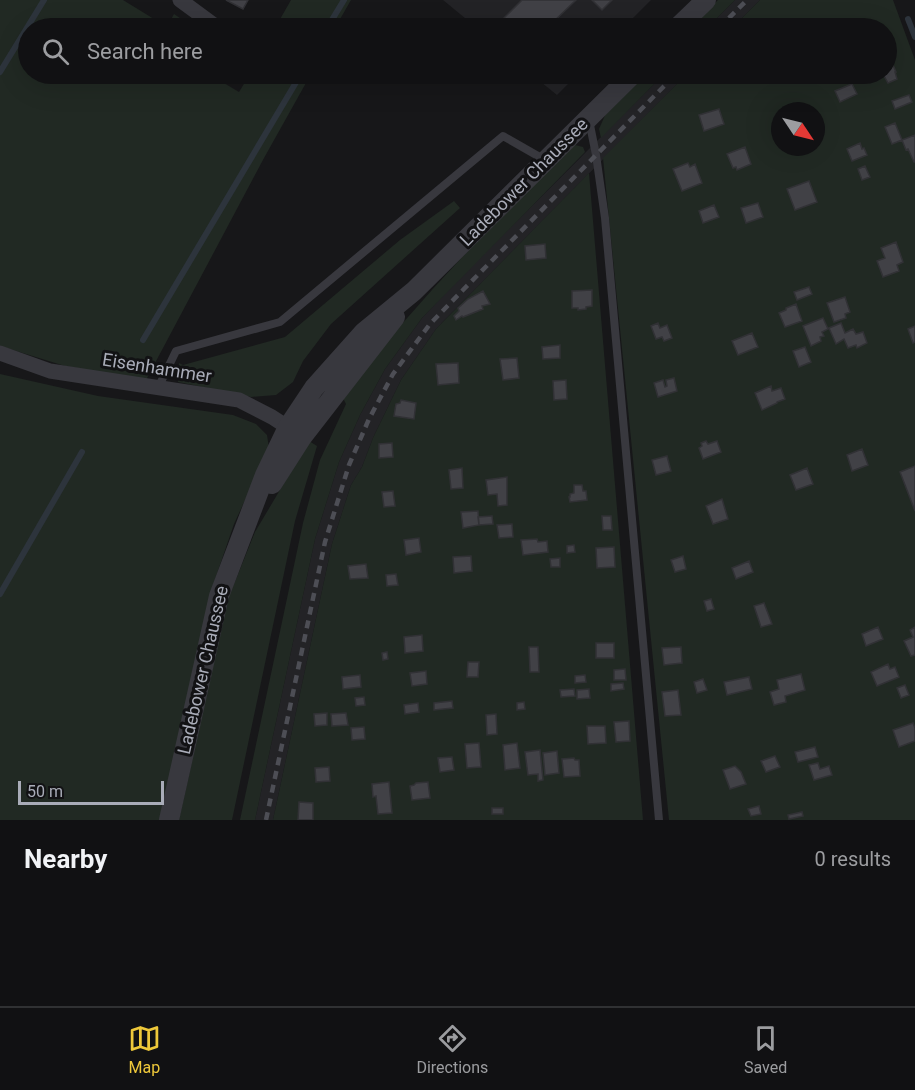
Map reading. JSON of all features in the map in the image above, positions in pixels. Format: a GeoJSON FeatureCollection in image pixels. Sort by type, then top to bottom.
{"type":"FeatureCollection","features":[{"type":"Feature","properties":{"kind":"street"},"geometry":{"type":"LineString","coordinates":[[180,0],[204,18]]}},
{"type":"Feature","properties":{"kind":"street"},"geometry":{"type":"LineString","coordinates":[[687,18],[705,0]]}},
{"type":"Feature","properties":{"kind":"street","name":"Ladebower Chaussee"},"geometry":{"type":"LineString","coordinates":[[169,820],[219,596],[247,522],[295,432],[414,291],[623,84]]}},
{"type":"Feature","properties":{"kind":"street","name":"Eisenhammer"},"geometry":{"type":"LineString","coordinates":[[0,353],[50,371],[239,400],[295,432]]}},
{"type":"Feature","properties":{"kind":"lane"},"geometry":{"type":"LineString","coordinates":[[588,118],[605,218],[659,820]]}},
{"type":"Feature","properties":{"kind":"lane"},"geometry":{"type":"LineString","coordinates":[[158,387],[176,351],[280,322],[502,136],[546,160]]}},
{"type":"Feature","properties":{"kind":"shaded area"},"geometry":{"type":"Polygon","coordinates":[[[0,0],[123,0],[152,18],[18,18],[18,84],[226,84],[239,92],[244,84],[305,84],[146,380],[65,366],[0,346],[0,0]]]}},
{"type":"Feature","properties":{"kind":"shaded area"},"geometry":{"type":"Polygon","coordinates":[[[291,0],[351,0],[341,18],[281,18],[291,0]]]}},
{"type":"Feature","properties":{"kind":"shaded area"},"geometry":{"type":"Polygon","coordinates":[[[443,0],[651,0],[633,18],[465,18],[443,0]]]}},
{"type":"Feature","properties":{"kind":"shaded area"},"geometry":{"type":"Polygon","coordinates":[[[718,0],[735,0],[717,18],[700,18],[718,0]]]}},
{"type":"Feature","properties":{"kind":"shaded area"},"geometry":{"type":"Polygon","coordinates":[[[735,0],[760,0],[742,18],[717,18],[735,0]]]}},
{"type":"Feature","properties":{"kind":"shaded area"},"geometry":{"type":"Polygon","coordinates":[[[760,0],[893,0],[915,60],[915,820],[669,820],[603,158],[677,84],[897,84],[897,18],[742,18],[760,0]]]}},
{"type":"Feature","properties":{"kind":"shaded area"},"geometry":{"type":"Polygon","coordinates":[[[543,84],[568,84],[557,95],[543,84]]]}},
{"type":"Feature","properties":{"kind":"shaded area"},"geometry":{"type":"Polygon","coordinates":[[[635,84],[654,84],[601,138],[599,129],[606,113],[635,84]]]}},
{"type":"Feature","properties":{"kind":"shaded area"},"geometry":{"type":"Polygon","coordinates":[[[654,84],[677,84],[436,329],[401,380],[373,438],[362,467],[351,485],[332,544],[273,820],[255,820],[315,539],[339,462],[360,415],[385,369],[422,318],[654,84]]]}},
{"type":"Feature","properties":{"kind":"shaded area"},"geometry":{"type":"Polygon","coordinates":[[[575,145],[583,147],[585,152],[422,318],[385,369],[360,415],[339,462],[315,539],[255,820],[240,820],[303,523],[320,460],[346,404],[342,396],[454,266],[575,145]]]}},
{"type":"Feature","properties":{"kind":"shaded area"},"geometry":{"type":"Polygon","coordinates":[[[589,173],[643,820],[273,820],[332,544],[351,485],[362,467],[373,438],[401,380],[436,329],[589,173]]]}},
{"type":"Feature","properties":{"kind":"shaded area"},"geometry":{"type":"Polygon","coordinates":[[[454,201],[460,208],[331,324],[303,361],[293,382],[276,395],[251,397],[178,382],[179,363],[183,365],[285,337],[400,240],[454,201]]]}},
{"type":"Feature","properties":{"kind":"shaded area"},"geometry":{"type":"Polygon","coordinates":[[[0,374],[98,396],[233,415],[256,424],[267,435],[269,448],[234,524],[210,594],[160,820],[0,820],[0,374]]]}},
{"type":"Feature","properties":{"kind":"shaded area"},"geometry":{"type":"Polygon","coordinates":[[[309,441],[317,446],[295,521],[232,820],[179,820],[228,599],[255,532],[309,441]]]}},
{"type":"Feature","properties":{"kind":"building"},"geometry":{"type":"Polygon","coordinates":[[[226,0],[248,0],[243,9],[226,0]]]}},
{"type":"Feature","properties":{"kind":"building"},"geometry":{"type":"Polygon","coordinates":[[[522,0],[576,0],[557,18],[504,18],[522,0]]]}},
{"type":"Feature","properties":{"kind":"building"},"geometry":{"type":"Polygon","coordinates":[[[592,0],[612,0],[602,10],[592,0]]]}},
{"type":"Feature","properties":{"kind":"building"},"geometry":{"type":"Polygon","coordinates":[[[852,84],[857,94],[840,102],[835,91],[852,84]]]}},
{"type":"Feature","properties":{"kind":"building"},"geometry":{"type":"Polygon","coordinates":[[[909,95],[912,102],[895,109],[892,101],[909,95]]]}},
{"type":"Feature","properties":{"kind":"building"},"geometry":{"type":"Polygon","coordinates":[[[719,109],[724,124],[704,131],[699,115],[719,109]]]}},
{"type":"Feature","properties":{"kind":"building"},"geometry":{"type":"Polygon","coordinates":[[[895,123],[902,140],[892,144],[885,127],[895,123]]]}},
{"type":"Feature","properties":{"kind":"building"},"geometry":{"type":"Polygon","coordinates":[[[915,135],[915,162],[914,162],[902,140],[915,135]]]}},
{"type":"Feature","properties":{"kind":"building"},"geometry":{"type":"Polygon","coordinates":[[[860,143],[867,155],[852,161],[847,149],[860,143]]]}},
{"type":"Feature","properties":{"kind":"building"},"geometry":{"type":"Polygon","coordinates":[[[745,147],[751,164],[737,170],[736,167],[733,168],[727,154],[745,147]]]}},
{"type":"Feature","properties":{"kind":"building"},"geometry":{"type":"Polygon","coordinates":[[[688,163],[690,167],[695,164],[702,183],[682,191],[673,169],[688,163]]]}},
{"type":"Feature","properties":{"kind":"building"},"geometry":{"type":"Polygon","coordinates":[[[865,166],[870,177],[862,180],[858,169],[865,166]]]}},
{"type":"Feature","properties":{"kind":"building"},"geometry":{"type":"Polygon","coordinates":[[[809,181],[817,202],[795,210],[787,189],[809,181]]]}},
{"type":"Feature","properties":{"kind":"building"},"geometry":{"type":"Polygon","coordinates":[[[758,203],[763,217],[746,223],[741,208],[758,203]]]}},
{"type":"Feature","properties":{"kind":"building"},"geometry":{"type":"Polygon","coordinates":[[[714,205],[719,217],[703,223],[699,211],[714,205]]]}},
{"type":"Feature","properties":{"kind":"building"},"geometry":{"type":"Polygon","coordinates":[[[896,242],[903,262],[897,265],[899,271],[883,277],[877,261],[885,258],[881,248],[896,242]]]}},
{"type":"Feature","properties":{"kind":"building"},"geometry":{"type":"Polygon","coordinates":[[[545,244],[546,258],[526,260],[525,246],[545,244]]]}},
{"type":"Feature","properties":{"kind":"building"},"geometry":{"type":"Polygon","coordinates":[[[809,287],[812,294],[797,300],[794,292],[809,287]]]}},
{"type":"Feature","properties":{"kind":"building"},"geometry":{"type":"Polygon","coordinates":[[[592,290],[592,306],[578,310],[578,308],[572,308],[572,291],[592,290]]]}},
{"type":"Feature","properties":{"kind":"building"},"geometry":{"type":"Polygon","coordinates":[[[483,291],[490,304],[456,320],[454,316],[459,311],[458,308],[468,299],[483,291]]]}},
{"type":"Feature","properties":{"kind":"building"},"geometry":{"type":"Polygon","coordinates":[[[845,297],[850,312],[845,314],[846,318],[834,322],[827,303],[845,297]]]}},
{"type":"Feature","properties":{"kind":"building"},"geometry":{"type":"Polygon","coordinates":[[[796,304],[802,321],[785,327],[779,313],[796,304]]]}},
{"type":"Feature","properties":{"kind":"building"},"geometry":{"type":"Polygon","coordinates":[[[823,318],[828,329],[822,332],[824,336],[820,337],[821,341],[811,346],[803,326],[823,318]]]}},
{"type":"Feature","properties":{"kind":"building"},"geometry":{"type":"Polygon","coordinates":[[[658,323],[660,328],[667,325],[672,338],[664,341],[662,337],[656,339],[651,326],[658,323]]]}},
{"type":"Feature","properties":{"kind":"building"},"geometry":{"type":"Polygon","coordinates":[[[841,323],[845,333],[853,329],[856,334],[863,332],[867,343],[857,348],[856,345],[848,348],[844,339],[836,344],[829,328],[841,323]]]}},
{"type":"Feature","properties":{"kind":"building"},"geometry":{"type":"Polygon","coordinates":[[[915,326],[915,342],[913,343],[908,329],[915,326]]]}},
{"type":"Feature","properties":{"kind":"building"},"geometry":{"type":"Polygon","coordinates":[[[752,333],[758,347],[738,355],[732,341],[752,333]]]}},
{"type":"Feature","properties":{"kind":"building"},"geometry":{"type":"Polygon","coordinates":[[[560,345],[560,358],[543,359],[542,347],[560,345]]]}},
{"type":"Feature","properties":{"kind":"building"},"geometry":{"type":"Polygon","coordinates":[[[805,347],[811,362],[799,367],[793,351],[805,347]]]}},
{"type":"Feature","properties":{"kind":"building"},"geometry":{"type":"Polygon","coordinates":[[[517,358],[519,378],[503,380],[500,359],[517,358]]]}},
{"type":"Feature","properties":{"kind":"building"},"geometry":{"type":"Polygon","coordinates":[[[458,363],[459,383],[438,385],[436,364],[458,363]]]}},
{"type":"Feature","properties":{"kind":"building"},"geometry":{"type":"Polygon","coordinates":[[[674,378],[677,391],[658,397],[654,383],[663,380],[665,387],[667,386],[666,380],[674,378]]]}},
{"type":"Feature","properties":{"kind":"building"},"geometry":{"type":"Polygon","coordinates":[[[566,380],[567,399],[554,400],[553,381],[566,380]]]}},
{"type":"Feature","properties":{"kind":"building"},"geometry":{"type":"Polygon","coordinates":[[[771,386],[772,391],[781,388],[785,399],[762,410],[755,393],[771,386]]]}},
{"type":"Feature","properties":{"kind":"building"},"geometry":{"type":"Polygon","coordinates":[[[401,400],[416,403],[414,419],[394,416],[396,404],[401,400]]]}},
{"type":"Feature","properties":{"kind":"building"},"geometry":{"type":"Polygon","coordinates":[[[706,441],[708,444],[717,441],[721,452],[703,459],[699,448],[702,446],[701,443],[706,441]]]}},
{"type":"Feature","properties":{"kind":"building"},"geometry":{"type":"Polygon","coordinates":[[[392,443],[393,457],[379,458],[379,444],[392,443]]]}},
{"type":"Feature","properties":{"kind":"building"},"geometry":{"type":"Polygon","coordinates":[[[862,449],[868,465],[852,471],[847,455],[862,449]]]}},
{"type":"Feature","properties":{"kind":"building"},"geometry":{"type":"Polygon","coordinates":[[[667,456],[671,471],[656,475],[652,460],[667,456]]]}},
{"type":"Feature","properties":{"kind":"building"},"geometry":{"type":"Polygon","coordinates":[[[915,466],[915,511],[900,472],[915,466]]]}},
{"type":"Feature","properties":{"kind":"building"},"geometry":{"type":"Polygon","coordinates":[[[462,468],[463,488],[451,489],[449,470],[462,468]]]}},
{"type":"Feature","properties":{"kind":"building"},"geometry":{"type":"Polygon","coordinates":[[[807,468],[813,484],[796,490],[790,475],[807,468]]]}},
{"type":"Feature","properties":{"kind":"building"},"geometry":{"type":"Polygon","coordinates":[[[507,477],[507,505],[498,506],[497,494],[488,495],[486,480],[507,477]]]}},
{"type":"Feature","properties":{"kind":"building"},"geometry":{"type":"Polygon","coordinates":[[[574,485],[582,485],[583,491],[586,491],[587,500],[570,502],[569,497],[574,493],[574,485]]]}},
{"type":"Feature","properties":{"kind":"building"},"geometry":{"type":"Polygon","coordinates":[[[393,491],[395,506],[384,507],[382,492],[393,491]]]}},
{"type":"Feature","properties":{"kind":"building"},"geometry":{"type":"Polygon","coordinates":[[[722,499],[728,519],[713,524],[706,506],[722,499]]]}},
{"type":"Feature","properties":{"kind":"building"},"geometry":{"type":"Polygon","coordinates":[[[478,511],[479,525],[463,528],[461,512],[478,511]]]}},
{"type":"Feature","properties":{"kind":"building"},"geometry":{"type":"Polygon","coordinates":[[[492,516],[493,524],[479,525],[478,517],[492,516]]]}},
{"type":"Feature","properties":{"kind":"building"},"geometry":{"type":"Polygon","coordinates":[[[602,516],[611,516],[612,530],[603,530],[602,516]]]}},
{"type":"Feature","properties":{"kind":"building"},"geometry":{"type":"Polygon","coordinates":[[[512,524],[513,537],[499,538],[497,525],[512,524]]]}},
{"type":"Feature","properties":{"kind":"building"},"geometry":{"type":"Polygon","coordinates":[[[419,538],[421,552],[406,555],[404,540],[419,538]]]}},
{"type":"Feature","properties":{"kind":"building"},"geometry":{"type":"Polygon","coordinates":[[[537,539],[538,542],[547,541],[548,552],[523,555],[521,540],[537,539]]]}},
{"type":"Feature","properties":{"kind":"building"},"geometry":{"type":"Polygon","coordinates":[[[574,545],[575,552],[567,553],[567,546],[574,545]]]}},
{"type":"Feature","properties":{"kind":"building"},"geometry":{"type":"Polygon","coordinates":[[[614,547],[615,567],[597,568],[596,548],[614,547]]]}},
{"type":"Feature","properties":{"kind":"building"},"geometry":{"type":"Polygon","coordinates":[[[471,556],[472,571],[454,573],[453,557],[471,556]]]}},
{"type":"Feature","properties":{"kind":"building"},"geometry":{"type":"Polygon","coordinates":[[[683,556],[686,569],[675,572],[671,560],[683,556]]]}},
{"type":"Feature","properties":{"kind":"building"},"geometry":{"type":"Polygon","coordinates":[[[560,558],[560,567],[551,567],[550,559],[560,558]]]}},
{"type":"Feature","properties":{"kind":"building"},"geometry":{"type":"Polygon","coordinates":[[[749,561],[753,572],[736,579],[732,568],[749,561]]]}},
{"type":"Feature","properties":{"kind":"building"},"geometry":{"type":"Polygon","coordinates":[[[366,564],[368,578],[350,579],[348,566],[366,564]]]}},
{"type":"Feature","properties":{"kind":"building"},"geometry":{"type":"Polygon","coordinates":[[[396,574],[398,585],[387,586],[386,575],[396,574]]]}},
{"type":"Feature","properties":{"kind":"building"},"geometry":{"type":"Polygon","coordinates":[[[711,599],[714,609],[707,611],[704,601],[711,599]]]}},
{"type":"Feature","properties":{"kind":"building"},"geometry":{"type":"Polygon","coordinates":[[[764,603],[772,624],[761,627],[754,606],[764,603]]]}},
{"type":"Feature","properties":{"kind":"building"},"geometry":{"type":"Polygon","coordinates":[[[878,627],[883,639],[866,646],[862,634],[878,627]]]}},
{"type":"Feature","properties":{"kind":"building"},"geometry":{"type":"Polygon","coordinates":[[[915,627],[915,655],[911,656],[904,641],[913,637],[910,630],[915,627]]]}},
{"type":"Feature","properties":{"kind":"building"},"geometry":{"type":"Polygon","coordinates":[[[422,635],[423,651],[405,653],[404,637],[422,635]]]}},
{"type":"Feature","properties":{"kind":"building"},"geometry":{"type":"Polygon","coordinates":[[[596,643],[614,643],[614,658],[596,658],[596,643]]]}},
{"type":"Feature","properties":{"kind":"building"},"geometry":{"type":"Polygon","coordinates":[[[529,647],[538,647],[539,672],[530,672],[529,647]]]}},
{"type":"Feature","properties":{"kind":"building"},"geometry":{"type":"Polygon","coordinates":[[[681,647],[682,663],[664,665],[662,648],[681,647]]]}},
{"type":"Feature","properties":{"kind":"building"},"geometry":{"type":"Polygon","coordinates":[[[387,652],[388,659],[383,660],[382,653],[387,652]]]}},
{"type":"Feature","properties":{"kind":"building"},"geometry":{"type":"Polygon","coordinates":[[[468,662],[479,662],[478,677],[467,677],[468,662]]]}},
{"type":"Feature","properties":{"kind":"building"},"geometry":{"type":"Polygon","coordinates":[[[888,664],[890,669],[895,667],[899,677],[877,686],[871,672],[888,664]]]}},
{"type":"Feature","properties":{"kind":"building"},"geometry":{"type":"Polygon","coordinates":[[[625,669],[626,680],[614,680],[614,670],[625,669]]]}},
{"type":"Feature","properties":{"kind":"building"},"geometry":{"type":"Polygon","coordinates":[[[426,671],[427,684],[412,686],[410,673],[426,671]]]}},
{"type":"Feature","properties":{"kind":"building"},"geometry":{"type":"Polygon","coordinates":[[[801,674],[805,690],[785,696],[786,702],[774,705],[770,692],[779,689],[777,680],[801,674]]]}},
{"type":"Feature","properties":{"kind":"building"},"geometry":{"type":"Polygon","coordinates":[[[360,675],[361,687],[343,689],[342,677],[360,675]]]}},
{"type":"Feature","properties":{"kind":"building"},"geometry":{"type":"Polygon","coordinates":[[[585,675],[586,682],[575,683],[575,676],[585,675]]]}},
{"type":"Feature","properties":{"kind":"building"},"geometry":{"type":"Polygon","coordinates":[[[749,677],[752,689],[727,695],[724,682],[749,677]]]}},
{"type":"Feature","properties":{"kind":"building"},"geometry":{"type":"Polygon","coordinates":[[[703,679],[707,690],[697,693],[694,682],[703,679]]]}},
{"type":"Feature","properties":{"kind":"building"},"geometry":{"type":"Polygon","coordinates":[[[623,683],[624,689],[611,691],[611,684],[623,683]]]}},
{"type":"Feature","properties":{"kind":"building"},"geometry":{"type":"Polygon","coordinates":[[[905,685],[909,695],[901,698],[897,688],[905,685]]]}},
{"type":"Feature","properties":{"kind":"building"},"geometry":{"type":"Polygon","coordinates":[[[574,689],[575,696],[561,697],[560,690],[574,689]]]}},
{"type":"Feature","properties":{"kind":"building"},"geometry":{"type":"Polygon","coordinates":[[[589,689],[590,698],[577,699],[577,690],[589,689]]]}},
{"type":"Feature","properties":{"kind":"building"},"geometry":{"type":"Polygon","coordinates":[[[678,690],[681,715],[665,716],[662,692],[678,690]]]}},
{"type":"Feature","properties":{"kind":"building"},"geometry":{"type":"Polygon","coordinates":[[[364,697],[365,705],[356,706],[355,698],[364,697]]]}},
{"type":"Feature","properties":{"kind":"building"},"geometry":{"type":"Polygon","coordinates":[[[452,701],[453,708],[434,710],[434,703],[452,701]]]}},
{"type":"Feature","properties":{"kind":"building"},"geometry":{"type":"Polygon","coordinates":[[[524,702],[525,709],[517,710],[517,703],[524,702]]]}},
{"type":"Feature","properties":{"kind":"building"},"geometry":{"type":"Polygon","coordinates":[[[418,703],[419,712],[405,714],[404,705],[418,703]]]}},
{"type":"Feature","properties":{"kind":"building"},"geometry":{"type":"Polygon","coordinates":[[[327,713],[327,725],[315,726],[314,714],[327,713]]]}},
{"type":"Feature","properties":{"kind":"building"},"geometry":{"type":"Polygon","coordinates":[[[346,713],[348,725],[332,726],[331,714],[346,713]]]}},
{"type":"Feature","properties":{"kind":"building"},"geometry":{"type":"Polygon","coordinates":[[[496,714],[497,734],[487,735],[486,715],[496,714]]]}},
{"type":"Feature","properties":{"kind":"building"},"geometry":{"type":"Polygon","coordinates":[[[629,721],[630,741],[616,742],[614,722],[629,721]]]}},
{"type":"Feature","properties":{"kind":"building"},"geometry":{"type":"Polygon","coordinates":[[[913,723],[915,741],[899,747],[893,730],[913,723]]]}},
{"type":"Feature","properties":{"kind":"building"},"geometry":{"type":"Polygon","coordinates":[[[587,726],[605,726],[606,743],[588,744],[587,726]]]}},
{"type":"Feature","properties":{"kind":"building"},"geometry":{"type":"Polygon","coordinates":[[[364,727],[365,739],[352,740],[351,728],[364,727]]]}},
{"type":"Feature","properties":{"kind":"building"},"geometry":{"type":"Polygon","coordinates":[[[479,743],[481,767],[467,768],[465,744],[479,743]]]}},
{"type":"Feature","properties":{"kind":"building"},"geometry":{"type":"Polygon","coordinates":[[[517,743],[520,768],[505,770],[503,745],[517,743]]]}},
{"type":"Feature","properties":{"kind":"building"},"geometry":{"type":"Polygon","coordinates":[[[815,747],[818,757],[798,762],[795,752],[815,747]]]}},
{"type":"Feature","properties":{"kind":"building"},"geometry":{"type":"Polygon","coordinates":[[[540,750],[543,780],[538,781],[538,774],[528,775],[525,752],[540,750]]]}},
{"type":"Feature","properties":{"kind":"building"},"geometry":{"type":"Polygon","coordinates":[[[557,751],[559,773],[545,775],[543,753],[557,751]]]}},
{"type":"Feature","properties":{"kind":"building"},"geometry":{"type":"Polygon","coordinates":[[[775,756],[780,767],[766,772],[761,761],[775,756]]]}},
{"type":"Feature","properties":{"kind":"building"},"geometry":{"type":"Polygon","coordinates":[[[452,757],[454,770],[440,772],[438,758],[452,757]]]}},
{"type":"Feature","properties":{"kind":"building"},"geometry":{"type":"Polygon","coordinates":[[[562,759],[579,760],[580,776],[564,777],[562,759]]]}},
{"type":"Feature","properties":{"kind":"building"},"geometry":{"type":"Polygon","coordinates":[[[818,763],[820,769],[829,766],[832,775],[814,780],[809,765],[818,763]]]}},
{"type":"Feature","properties":{"kind":"building"},"geometry":{"type":"Polygon","coordinates":[[[735,766],[741,772],[746,784],[730,789],[723,770],[735,766]]]}},
{"type":"Feature","properties":{"kind":"building"},"geometry":{"type":"Polygon","coordinates":[[[329,767],[330,781],[316,782],[315,768],[329,767]]]}},
{"type":"Feature","properties":{"kind":"building"},"geometry":{"type":"Polygon","coordinates":[[[389,782],[392,813],[378,814],[372,784],[389,782]]]}},
{"type":"Feature","properties":{"kind":"building"},"geometry":{"type":"Polygon","coordinates":[[[428,782],[430,798],[412,800],[410,786],[428,782]]]}},
{"type":"Feature","properties":{"kind":"building"},"geometry":{"type":"Polygon","coordinates":[[[299,802],[313,803],[313,820],[298,820],[299,802]]]}},
{"type":"Feature","properties":{"kind":"building"},"geometry":{"type":"Polygon","coordinates":[[[759,806],[761,814],[751,816],[748,809],[759,806]]]}},
{"type":"Feature","properties":{"kind":"building"},"geometry":{"type":"Polygon","coordinates":[[[492,808],[503,808],[503,814],[492,814],[492,808]]]}},
{"type":"Feature","properties":{"kind":"building"},"geometry":{"type":"Polygon","coordinates":[[[802,812],[803,816],[789,819],[788,815],[802,812]]]}},
{"type":"Feature","properties":{"kind":"waterway"},"geometry":{"type":"LineString","coordinates":[[33,18],[44,0]]}},
{"type":"Feature","properties":{"kind":"waterway"},"geometry":{"type":"LineString","coordinates":[[333,18],[344,0]]}},
{"type":"Feature","properties":{"kind":"waterway"},"geometry":{"type":"LineString","coordinates":[[908,19],[915,37]]}},
{"type":"Feature","properties":{"kind":"waterway"},"geometry":{"type":"LineString","coordinates":[[0,72],[18,43]]}},
{"type":"Feature","properties":{"kind":"waterway"},"geometry":{"type":"LineString","coordinates":[[143,340],[295,84]]}},
{"type":"Feature","properties":{"kind":"waterway"},"geometry":{"type":"LineString","coordinates":[[0,594],[82,452]]}},
{"type":"Feature","properties":{"kind":"railway"},"geometry":{"type":"LineString","coordinates":[[729,18],[747,0]]}},
{"type":"Feature","properties":{"kind":"railway"},"geometry":{"type":"LineString","coordinates":[[266,820],[325,542],[349,465],[369,419],[393,374],[430,324],[666,84]]}}]}
